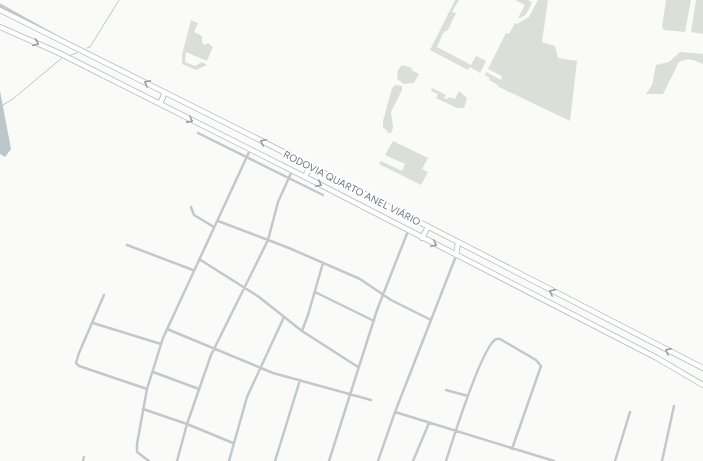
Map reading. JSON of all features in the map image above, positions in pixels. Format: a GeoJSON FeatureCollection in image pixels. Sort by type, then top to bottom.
{"type":"FeatureCollection","features":[{"type":"Feature","properties":{"kind":"highway","name":"RODOVIA QUARTO ANEL VIÁRIO"},"geometry":{"type":"LineString","coordinates":[[0,10],[165,92],[703,368]]}},
{"type":"Feature","properties":{"kind":"highway","name":"RODOVIA QUARTO ANEL VIÁRIO"},"geometry":{"type":"LineString","coordinates":[[0,28],[57,52],[292,170],[657,358],[703,385]]}},
{"type":"Feature","properties":{"kind":"highway"},"geometry":{"type":"LineString","coordinates":[[160,104],[165,92]]}},
{"type":"Feature","properties":{"kind":"highway"},"geometry":{"type":"LineString","coordinates":[[305,177],[310,166]]}},
{"type":"Feature","properties":{"kind":"highway"},"geometry":{"type":"LineString","coordinates":[[422,238],[428,227]]}},
{"type":"Feature","properties":{"kind":"highway"},"geometry":{"type":"LineString","coordinates":[[456,255],[458,243]]}},
{"type":"Feature","properties":{"kind":"street"},"geometry":{"type":"LineString","coordinates":[[0,5],[86,53]]}},
{"type":"Feature","properties":{"kind":"street"},"geometry":{"type":"LineString","coordinates":[[198,133],[323,195]]}},
{"type":"Feature","properties":{"kind":"street"},"geometry":{"type":"LineString","coordinates":[[149,461],[139,454],[136,448],[147,389],[161,344],[193,270],[218,221],[250,150]]}},
{"type":"Feature","properties":{"kind":"street"},"geometry":{"type":"LineString","coordinates":[[177,461],[199,389],[213,350],[268,240],[278,202],[292,170]]}},
{"type":"Feature","properties":{"kind":"street"},"geometry":{"type":"LineString","coordinates":[[191,207],[194,215],[214,227]]}},
{"type":"Feature","properties":{"kind":"street"},"geometry":{"type":"LineString","coordinates":[[218,221],[268,240],[360,279],[383,294],[431,320]]}},
{"type":"Feature","properties":{"kind":"street"},"geometry":{"type":"LineString","coordinates":[[329,461],[358,366],[383,294],[408,231]]}},
{"type":"Feature","properties":{"kind":"street"},"geometry":{"type":"LineString","coordinates":[[127,245],[193,270]]}},
{"type":"Feature","properties":{"kind":"street"},"geometry":{"type":"LineString","coordinates":[[378,461],[395,412],[456,255]]}},
{"type":"Feature","properties":{"kind":"street"},"geometry":{"type":"LineString","coordinates":[[199,259],[244,287],[302,331],[358,366]]}},
{"type":"Feature","properties":{"kind":"street"},"geometry":{"type":"LineString","coordinates":[[302,331],[323,263]]}},
{"type":"Feature","properties":{"kind":"street"},"geometry":{"type":"LineString","coordinates":[[315,292],[374,321]]}},
{"type":"Feature","properties":{"kind":"street"},"geometry":{"type":"LineString","coordinates":[[104,295],[77,357],[78,366],[147,389]]}},
{"type":"Feature","properties":{"kind":"street"},"geometry":{"type":"LineString","coordinates":[[229,461],[247,397],[284,317]]}},
{"type":"Feature","properties":{"kind":"street"},"geometry":{"type":"LineString","coordinates":[[93,323],[161,344]]}},
{"type":"Feature","properties":{"kind":"street"},"geometry":{"type":"LineString","coordinates":[[167,330],[260,368],[371,400]]}},
{"type":"Feature","properties":{"kind":"street"},"geometry":{"type":"LineString","coordinates":[[446,461],[454,432],[468,396],[489,345],[496,339],[500,339],[539,362],[541,366],[512,449]]}},
{"type":"Feature","properties":{"kind":"street"},"geometry":{"type":"LineString","coordinates":[[153,372],[199,389]]}},
{"type":"Feature","properties":{"kind":"street"},"geometry":{"type":"LineString","coordinates":[[275,461],[300,380]]}},
{"type":"Feature","properties":{"kind":"street"},"geometry":{"type":"LineString","coordinates":[[446,390],[468,396]]}},
{"type":"Feature","properties":{"kind":"street"},"geometry":{"type":"LineString","coordinates":[[662,461],[674,406]]}},
{"type":"Feature","properties":{"kind":"street"},"geometry":{"type":"LineString","coordinates":[[143,409],[188,424],[233,444]]}},
{"type":"Feature","properties":{"kind":"street"},"geometry":{"type":"LineString","coordinates":[[395,412],[454,432],[554,461]]}},
{"type":"Feature","properties":{"kind":"street"},"geometry":{"type":"LineString","coordinates":[[615,461],[630,412]]}},
{"type":"Feature","properties":{"kind":"street"},"geometry":{"type":"LineString","coordinates":[[413,461],[429,423]]}},
{"type":"Feature","properties":{"kind":"street"},"geometry":{"type":"LineString","coordinates":[[83,461],[84,457]]}},
{"type":"Feature","properties":{"kind":"shaded area"},"geometry":{"type":"Polygon","coordinates":[[[455,0],[459,0],[452,12],[456,13],[448,30],[443,33],[437,47],[471,65],[476,56],[486,61],[480,73],[470,67],[468,70],[430,50],[455,0]]]}},
{"type":"Feature","properties":{"kind":"shaded area"},"geometry":{"type":"Polygon","coordinates":[[[515,0],[528,0],[532,2],[524,16],[518,18],[525,5],[515,0]]]}},
{"type":"Feature","properties":{"kind":"shaded area"},"geometry":{"type":"Polygon","coordinates":[[[538,0],[548,0],[542,42],[555,46],[558,58],[577,61],[570,121],[497,86],[498,85],[489,80],[490,78],[485,75],[486,72],[501,80],[502,76],[488,69],[506,33],[509,34],[515,23],[517,24],[529,17],[538,0]]]}},
{"type":"Feature","properties":{"kind":"shaded area"},"geometry":{"type":"Polygon","coordinates":[[[666,0],[691,0],[685,32],[664,30],[662,27],[666,0]]]}},
{"type":"Feature","properties":{"kind":"shaded area"},"geometry":{"type":"Polygon","coordinates":[[[696,0],[703,0],[703,34],[691,32],[696,0]]]}},
{"type":"Feature","properties":{"kind":"shaded area"},"geometry":{"type":"Polygon","coordinates":[[[191,20],[198,23],[194,32],[202,36],[202,43],[205,45],[208,43],[213,47],[207,61],[186,52],[185,62],[195,66],[202,62],[207,65],[196,70],[182,64],[182,55],[191,20]]]}},
{"type":"Feature","properties":{"kind":"shaded area"},"geometry":{"type":"Polygon","coordinates":[[[680,52],[703,54],[703,64],[689,59],[679,62],[663,94],[646,94],[652,85],[656,65],[669,62],[680,52]]]}},
{"type":"Feature","properties":{"kind":"shaded area"},"geometry":{"type":"Polygon","coordinates":[[[402,65],[412,68],[411,70],[419,74],[414,83],[404,84],[397,79],[398,70],[402,65]]]}},
{"type":"Feature","properties":{"kind":"shaded area"},"geometry":{"type":"Polygon","coordinates":[[[395,85],[402,86],[402,90],[391,112],[393,128],[391,133],[389,133],[383,127],[383,121],[392,88],[395,85]]]}},
{"type":"Feature","properties":{"kind":"shaded area"},"geometry":{"type":"Polygon","coordinates":[[[432,88],[446,95],[444,98],[447,99],[449,97],[455,99],[459,91],[467,98],[464,108],[457,108],[436,98],[438,94],[431,91],[432,88]]]}},
{"type":"Feature","properties":{"kind":"shaded area"},"geometry":{"type":"Polygon","coordinates":[[[0,91],[11,149],[5,157],[0,154],[0,91]]]}},
{"type":"Feature","properties":{"kind":"shaded area"},"geometry":{"type":"Polygon","coordinates":[[[393,141],[428,158],[422,169],[428,172],[421,185],[379,164],[381,161],[402,171],[405,164],[385,155],[393,141]]]}},
{"type":"Feature","properties":{"kind":"waterway"},"geometry":{"type":"LineString","coordinates":[[87,48],[90,47],[119,0]]}},
{"type":"Feature","properties":{"kind":"waterway"},"geometry":{"type":"LineString","coordinates":[[71,55],[77,53]]}},
{"type":"Feature","properties":{"kind":"waterway"},"geometry":{"type":"LineString","coordinates":[[0,107],[14,98],[62,58]]}}]}
